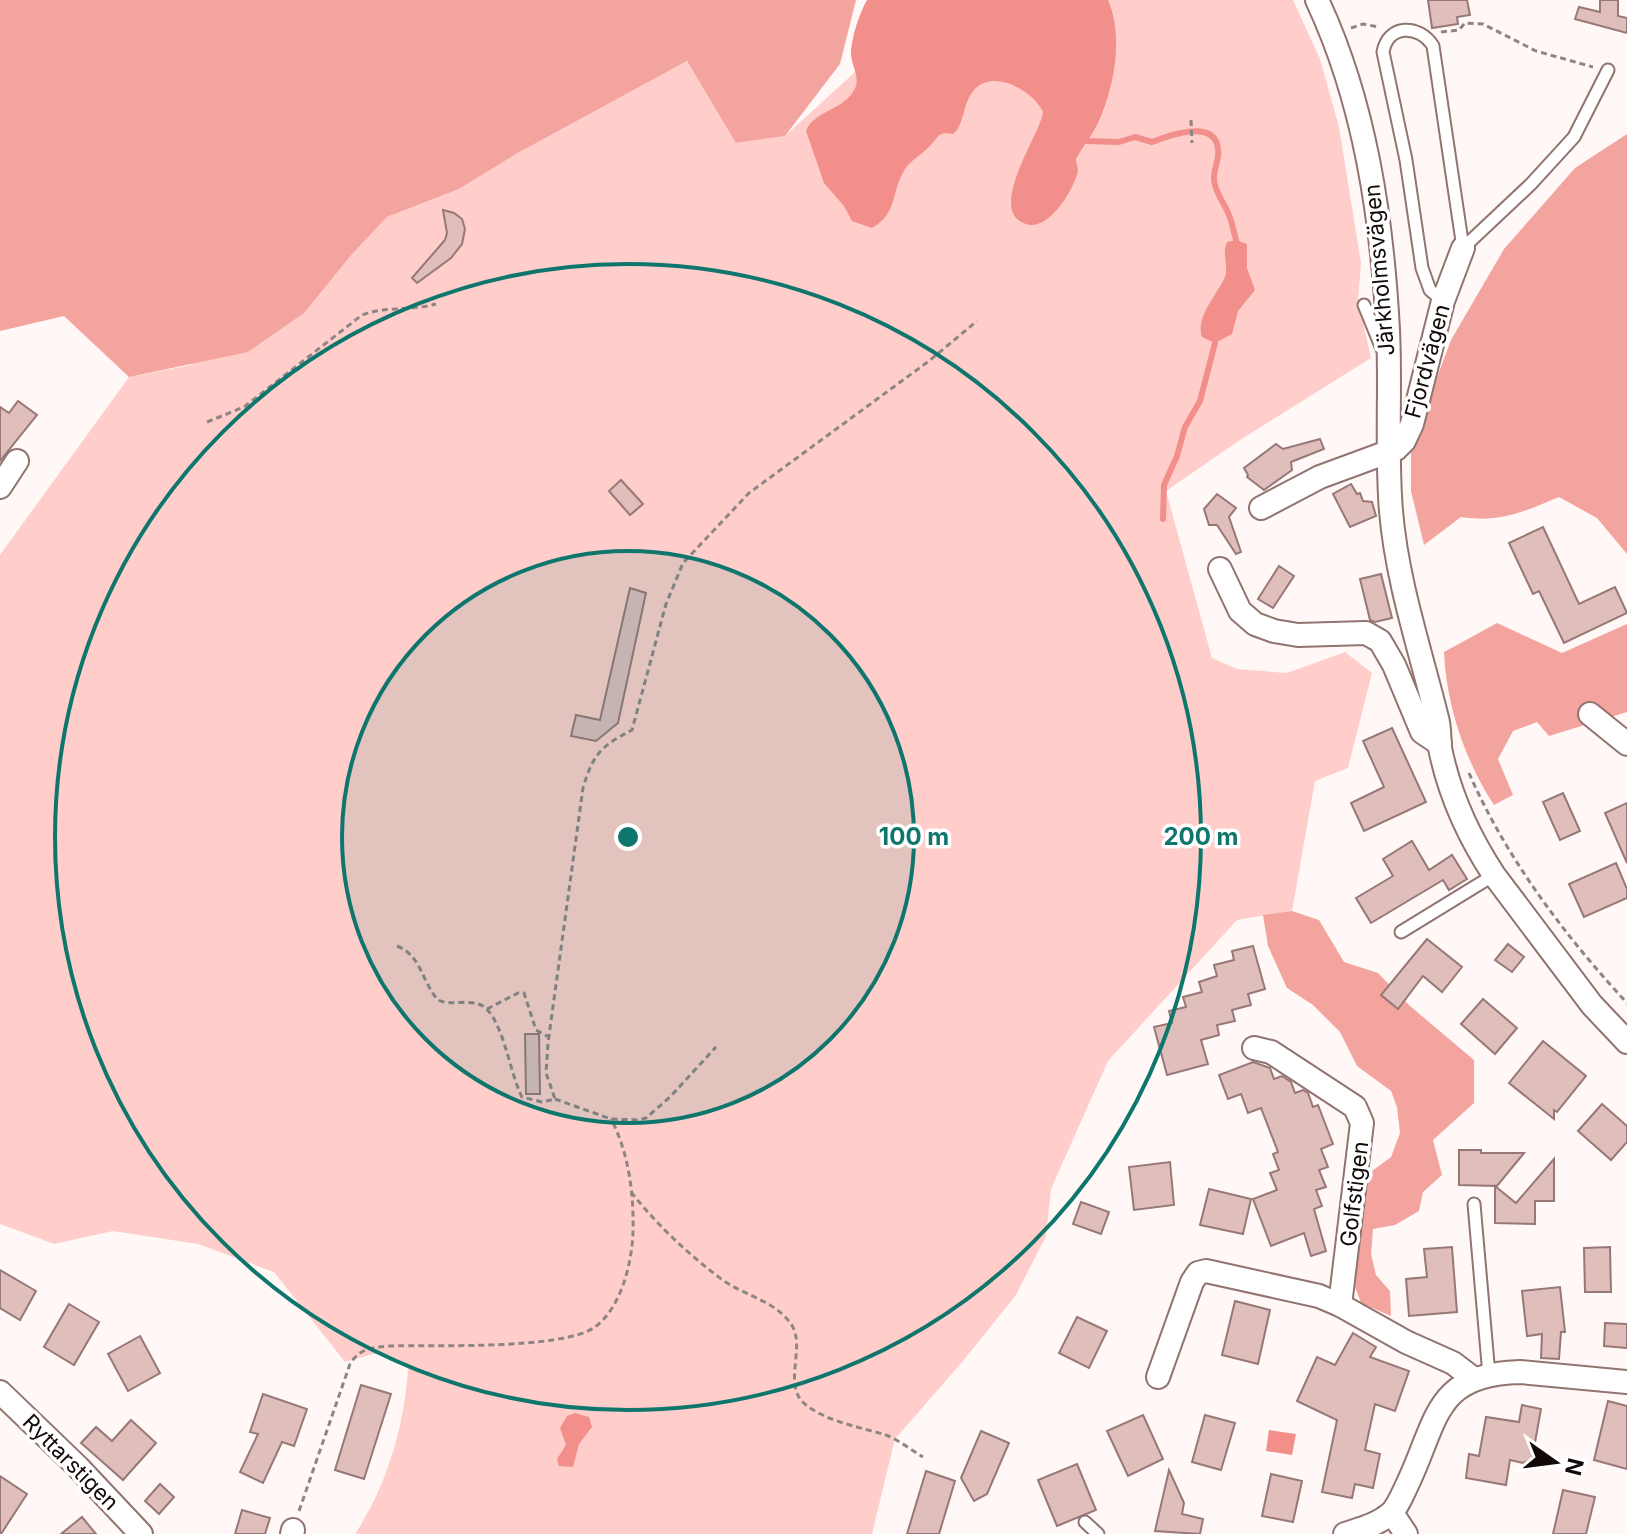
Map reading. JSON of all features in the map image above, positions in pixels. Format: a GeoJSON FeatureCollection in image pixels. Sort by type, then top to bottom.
{"type":"FeatureCollection","features":[{"type":"Feature","properties":{"kind":"street","name":"Järkholmsvägen"},"geometry":{"type":"LineString","coordinates":[[1317,0],[1333,36],[1350,91],[1375,196],[1382,248],[1388,349],[1390,452]]}},
{"type":"Feature","properties":{"kind":"street","name":"Fjordvägen"},"geometry":{"type":"LineString","coordinates":[[1390,452],[1404,441],[1412,424],[1443,301],[1463,248]]}},
{"type":"Feature","properties":{"kind":"street"},"geometry":{"type":"LineString","coordinates":[[1261,508],[1320,477],[1390,452],[1391,512],[1401,568],[1415,641],[1457,806],[1481,856],[1494,875],[1592,1005],[1627,1042]]}},
{"type":"Feature","properties":{"kind":"street"},"geometry":{"type":"LineString","coordinates":[[0,487],[17,461]]}},
{"type":"Feature","properties":{"kind":"street"},"geometry":{"type":"LineString","coordinates":[[1220,569],[1240,611],[1255,624],[1298,635],[1366,633],[1380,641],[1422,732],[1440,744]]}},
{"type":"Feature","properties":{"kind":"street"},"geometry":{"type":"LineString","coordinates":[[1590,714],[1627,744]]}},
{"type":"Feature","properties":{"kind":"street","name":"Golfstigen"},"geometry":{"type":"LineString","coordinates":[[1254,1048],[1271,1052],[1355,1107],[1362,1123],[1340,1305]]}},
{"type":"Feature","properties":{"kind":"street"},"geometry":{"type":"LineString","coordinates":[[1158,1377],[1192,1282],[1198,1273],[1213,1272],[1288,1288],[1340,1305],[1406,1342],[1481,1377]]}},
{"type":"Feature","properties":{"kind":"street"},"geometry":{"type":"LineString","coordinates":[[1345,1534],[1375,1524],[1392,1513],[1413,1473],[1440,1406],[1455,1391],[1481,1377],[1520,1372],[1627,1382]]}},
{"type":"Feature","properties":{"kind":"street","name":"Ryttarstigen"},"geometry":{"type":"LineString","coordinates":[[0,1392],[141,1534]]}},
{"type":"Feature","properties":{"kind":"street"},"geometry":{"type":"LineString","coordinates":[[1392,1513],[1406,1534]]}},
{"type":"Feature","properties":{"kind":"lane"},"geometry":{"type":"LineString","coordinates":[[1443,301],[1430,290],[1422,268],[1406,160],[1383,52],[1385,41],[1394,32],[1407,29],[1418,32],[1433,46],[1463,248]]}},
{"type":"Feature","properties":{"kind":"lane","name":"Fjordvägen"},"geometry":{"type":"LineString","coordinates":[[1463,248],[1531,184],[1574,137],[1608,70]]}},
{"type":"Feature","properties":{"kind":"lane"},"geometry":{"type":"LineString","coordinates":[[1364,305],[1377,343],[1382,349],[1388,349]]}},
{"type":"Feature","properties":{"kind":"lane"},"geometry":{"type":"LineString","coordinates":[[1401,932],[1494,875]]}},
{"type":"Feature","properties":{"kind":"lane"},"geometry":{"type":"LineString","coordinates":[[1474,1204],[1481,1377]]}},
{"type":"Feature","properties":{"kind":"lane"},"geometry":{"type":"LineString","coordinates":[[1085,1522],[1098,1534]]}},
{"type":"Feature","properties":{"kind":"path"},"geometry":{"type":"LineString","coordinates":[[1418,32],[1459,30],[1465,23],[1472,22],[1483,24],[1536,51],[1608,70]]}},
{"type":"Feature","properties":{"kind":"path"},"geometry":{"type":"LineString","coordinates":[[1351,28],[1369,25],[1394,32]]}},
{"type":"Feature","properties":{"kind":"path"},"geometry":{"type":"LineString","coordinates":[[1191,120],[1192,143]]}},
{"type":"Feature","properties":{"kind":"path"},"geometry":{"type":"LineString","coordinates":[[207,422],[244,407],[362,315],[374,310],[420,309],[436,304]]}},
{"type":"Feature","properties":{"kind":"path"},"geometry":{"type":"LineString","coordinates":[[555,1099],[546,1073],[549,1037],[555,981],[567,923],[583,788],[593,760],[602,749],[608,742],[632,730],[666,604],[683,563],[749,493],[918,370],[977,321]]}},
{"type":"Feature","properties":{"kind":"path"},"geometry":{"type":"LineString","coordinates":[[1465,763],[1508,846],[1575,944],[1627,1003]]}},
{"type":"Feature","properties":{"kind":"path"},"geometry":{"type":"LineString","coordinates":[[397,946],[414,958],[438,1000],[474,1003],[487,1009],[501,1035],[522,1097],[542,1102],[555,1099],[611,1119],[630,1121],[646,1118],[690,1077],[716,1047]]}},
{"type":"Feature","properties":{"kind":"path"},"geometry":{"type":"LineString","coordinates":[[487,1009],[524,993],[536,1030],[549,1037]]}},
{"type":"Feature","properties":{"kind":"path"},"geometry":{"type":"LineString","coordinates":[[292,1532],[356,1354],[366,1348],[389,1346],[553,1341],[584,1333],[608,1314],[622,1284],[633,1239],[631,1192],[621,1138],[611,1119]]}},
{"type":"Feature","properties":{"kind":"path"},"geometry":{"type":"LineString","coordinates":[[631,1192],[662,1229],[681,1245],[728,1283],[779,1311],[793,1326],[797,1342],[794,1379],[797,1394],[804,1404],[861,1429],[889,1436],[923,1457]]}},
{"type":"Feature","properties":{"kind":"shaded area"},"geometry":{"type":"Polygon","coordinates":[[[0,0],[856,0],[840,64],[785,136],[736,143],[687,61],[516,154],[459,189],[387,217],[304,313],[248,352],[129,377],[64,316],[0,331],[0,0]]]}},
{"type":"Feature","properties":{"kind":"shaded area"},"geometry":{"type":"Polygon","coordinates":[[[867,0],[1108,0],[1116,43],[1110,88],[1099,122],[1076,159],[1078,171],[1071,188],[1052,215],[1035,225],[1026,224],[1015,216],[1011,204],[1013,189],[1043,112],[1022,90],[992,81],[982,84],[971,94],[962,120],[953,134],[939,136],[907,166],[890,209],[881,222],[872,228],[852,221],[844,206],[824,183],[806,131],[815,119],[842,103],[856,87],[851,49],[867,0]]]}},
{"type":"Feature","properties":{"kind":"shaded area"},"geometry":{"type":"Polygon","coordinates":[[[934,0],[1293,0],[1320,59],[1339,127],[1361,263],[1358,300],[1371,358],[1240,440],[1166,491],[1212,658],[1237,669],[1287,673],[1345,652],[1372,673],[1348,768],[1315,781],[1292,911],[1237,920],[1108,1061],[1051,1189],[1046,1236],[1016,1295],[895,1439],[872,1534],[355,1534],[376,1496],[392,1454],[403,1410],[408,1367],[377,1353],[345,1362],[274,1272],[198,1244],[113,1231],[54,1244],[0,1224],[0,555],[129,377],[191,365],[352,253],[387,217],[459,189],[516,154],[687,61],[737,143],[785,136],[934,0]]]}},
{"type":"Feature","properties":{"kind":"shaded area"},"geometry":{"type":"Polygon","coordinates":[[[1627,134],[1627,554],[1597,518],[1559,497],[1523,512],[1500,517],[1461,517],[1424,545],[1411,491],[1411,447],[1451,340],[1504,249],[1575,168],[1627,134]]]}},
{"type":"Feature","properties":{"kind":"shaded area"},"geometry":{"type":"Polygon","coordinates":[[[1236,240],[1247,244],[1247,268],[1255,290],[1238,311],[1232,334],[1215,343],[1202,337],[1201,322],[1226,275],[1227,242],[1236,240]]]}},
{"type":"Feature","properties":{"kind":"shaded area"},"geometry":{"type":"Polygon","coordinates":[[[1497,623],[1562,653],[1627,624],[1627,712],[1549,736],[1537,722],[1513,731],[1498,759],[1513,795],[1494,805],[1474,770],[1459,732],[1449,692],[1444,652],[1497,623]]]}},
{"type":"Feature","properties":{"kind":"shaded area"},"geometry":{"type":"Polygon","coordinates":[[[1292,911],[1319,920],[1344,962],[1378,973],[1410,1006],[1474,1060],[1474,1103],[1433,1140],[1442,1175],[1423,1192],[1419,1211],[1395,1225],[1373,1229],[1371,1254],[1376,1275],[1390,1291],[1391,1316],[1361,1303],[1355,1287],[1358,1194],[1372,1171],[1391,1157],[1400,1133],[1397,1107],[1391,1091],[1357,1066],[1340,1032],[1313,1005],[1287,988],[1268,946],[1263,915],[1292,911]]]}},
{"type":"Feature","properties":{"kind":"shaded area"},"geometry":{"type":"Polygon","coordinates":[[[575,1413],[589,1417],[592,1427],[579,1444],[573,1467],[559,1466],[557,1459],[566,1445],[560,1428],[567,1416],[575,1413]]]}},
{"type":"Feature","properties":{"kind":"shaded area"},"geometry":{"type":"Polygon","coordinates":[[[1269,1430],[1296,1434],[1292,1455],[1266,1451],[1269,1430]]]}},
{"type":"Feature","properties":{"kind":"building"},"geometry":{"type":"Polygon","coordinates":[[[1428,0],[1467,0],[1470,15],[1457,17],[1458,24],[1432,28],[1428,0]]]}},
{"type":"Feature","properties":{"kind":"building"},"geometry":{"type":"Polygon","coordinates":[[[1600,0],[1618,0],[1618,16],[1627,18],[1627,33],[1575,19],[1579,7],[1600,12],[1600,0]]]}},
{"type":"Feature","properties":{"kind":"building"},"geometry":{"type":"Polygon","coordinates":[[[443,210],[462,219],[465,229],[462,244],[451,258],[417,283],[412,278],[445,240],[447,233],[443,210]]]}},
{"type":"Feature","properties":{"kind":"building"},"geometry":{"type":"Polygon","coordinates":[[[18,401],[37,415],[0,461],[0,407],[9,413],[18,401]]]}},
{"type":"Feature","properties":{"kind":"building"},"geometry":{"type":"Polygon","coordinates":[[[1320,439],[1324,449],[1291,462],[1292,470],[1264,490],[1247,477],[1244,468],[1276,444],[1283,449],[1320,439]]]}},
{"type":"Feature","properties":{"kind":"building"},"geometry":{"type":"Polygon","coordinates":[[[621,480],[643,504],[630,515],[609,491],[621,480]]]}},
{"type":"Feature","properties":{"kind":"building"},"geometry":{"type":"Polygon","coordinates":[[[1351,484],[1363,501],[1372,502],[1376,516],[1350,527],[1333,494],[1351,484]]]}},
{"type":"Feature","properties":{"kind":"building"},"geometry":{"type":"Polygon","coordinates":[[[1217,494],[1236,508],[1229,517],[1241,552],[1236,554],[1217,525],[1209,525],[1204,509],[1217,494]]]}},
{"type":"Feature","properties":{"kind":"building"},"geometry":{"type":"Polygon","coordinates":[[[1543,527],[1579,604],[1615,587],[1627,613],[1564,643],[1539,591],[1533,594],[1509,543],[1543,527]]]}},
{"type":"Feature","properties":{"kind":"building"},"geometry":{"type":"Polygon","coordinates":[[[1279,566],[1294,576],[1273,608],[1258,599],[1279,566]]]}},
{"type":"Feature","properties":{"kind":"building"},"geometry":{"type":"Polygon","coordinates":[[[1381,574],[1392,618],[1375,622],[1370,620],[1360,579],[1381,574]]]}},
{"type":"Feature","properties":{"kind":"building"},"geometry":{"type":"Polygon","coordinates":[[[630,588],[646,593],[618,723],[596,741],[571,736],[576,715],[600,720],[630,588]]]}},
{"type":"Feature","properties":{"kind":"building"},"geometry":{"type":"Polygon","coordinates":[[[1392,728],[1426,802],[1364,831],[1351,803],[1384,787],[1363,741],[1392,728]]]}},
{"type":"Feature","properties":{"kind":"building"},"geometry":{"type":"Polygon","coordinates":[[[1563,793],[1580,831],[1560,840],[1543,802],[1563,793]]]}},
{"type":"Feature","properties":{"kind":"building"},"geometry":{"type":"Polygon","coordinates":[[[1627,803],[1627,863],[1605,813],[1627,803]]]}},
{"type":"Feature","properties":{"kind":"building"},"geometry":{"type":"Polygon","coordinates":[[[1412,841],[1429,870],[1452,855],[1467,879],[1449,890],[1443,880],[1371,923],[1356,898],[1393,876],[1383,859],[1412,841]]]}},
{"type":"Feature","properties":{"kind":"building"},"geometry":{"type":"Polygon","coordinates":[[[1616,863],[1627,889],[1627,898],[1584,917],[1569,884],[1616,863]]]}},
{"type":"Feature","properties":{"kind":"building"},"geometry":{"type":"Polygon","coordinates":[[[1427,939],[1462,967],[1442,992],[1423,976],[1398,1009],[1381,995],[1427,939]]]}},
{"type":"Feature","properties":{"kind":"building"},"geometry":{"type":"Polygon","coordinates":[[[1508,944],[1524,957],[1512,972],[1495,960],[1508,944]]]}},
{"type":"Feature","properties":{"kind":"building"},"geometry":{"type":"Polygon","coordinates":[[[1253,946],[1265,989],[1248,994],[1251,1005],[1232,1010],[1235,1021],[1217,1025],[1219,1035],[1201,1040],[1208,1064],[1167,1075],[1154,1027],[1172,1023],[1169,1011],[1186,1007],[1183,997],[1202,992],[1199,982],[1217,976],[1214,965],[1234,960],[1232,951],[1253,946]]]}},
{"type":"Feature","properties":{"kind":"building"},"geometry":{"type":"Polygon","coordinates":[[[1483,999],[1517,1028],[1495,1054],[1461,1024],[1483,999]]]}},
{"type":"Feature","properties":{"kind":"building"},"geometry":{"type":"Polygon","coordinates":[[[525,1034],[539,1034],[540,1094],[526,1094],[525,1034]]]}},
{"type":"Feature","properties":{"kind":"building"},"geometry":{"type":"Polygon","coordinates":[[[1543,1041],[1586,1076],[1557,1112],[1554,1110],[1554,1119],[1509,1083],[1543,1041]]]}},
{"type":"Feature","properties":{"kind":"building"},"geometry":{"type":"Polygon","coordinates":[[[1253,1062],[1270,1068],[1274,1079],[1282,1076],[1291,1082],[1295,1093],[1303,1090],[1308,1093],[1313,1107],[1318,1105],[1333,1144],[1321,1149],[1328,1167],[1319,1170],[1326,1187],[1316,1190],[1322,1206],[1314,1209],[1326,1251],[1311,1256],[1304,1233],[1271,1246],[1253,1199],[1277,1190],[1270,1173],[1279,1170],[1273,1154],[1278,1152],[1261,1108],[1248,1113],[1241,1094],[1228,1099],[1219,1075],[1253,1062]]]}},
{"type":"Feature","properties":{"kind":"building"},"geometry":{"type":"Polygon","coordinates":[[[1602,1104],[1627,1126],[1627,1142],[1611,1160],[1578,1131],[1602,1104]]]}},
{"type":"Feature","properties":{"kind":"building"},"geometry":{"type":"Polygon","coordinates":[[[1459,1150],[1524,1153],[1497,1186],[1459,1185],[1459,1150]]]}},
{"type":"Feature","properties":{"kind":"building"},"geometry":{"type":"Polygon","coordinates":[[[1554,1159],[1554,1201],[1535,1201],[1535,1224],[1495,1223],[1495,1186],[1516,1203],[1554,1159]]]}},
{"type":"Feature","properties":{"kind":"building"},"geometry":{"type":"Polygon","coordinates":[[[1170,1162],[1174,1205],[1134,1210],[1129,1167],[1170,1162]]]}},
{"type":"Feature","properties":{"kind":"building"},"geometry":{"type":"Polygon","coordinates":[[[1209,1189],[1251,1199],[1243,1234],[1200,1225],[1209,1189]]]}},
{"type":"Feature","properties":{"kind":"building"},"geometry":{"type":"Polygon","coordinates":[[[1081,1202],[1109,1212],[1101,1234],[1073,1224],[1081,1202]]]}},
{"type":"Feature","properties":{"kind":"building"},"geometry":{"type":"Polygon","coordinates":[[[1452,1247],[1457,1312],[1409,1316],[1406,1279],[1427,1277],[1424,1249],[1452,1247]]]}},
{"type":"Feature","properties":{"kind":"building"},"geometry":{"type":"Polygon","coordinates":[[[1610,1247],[1611,1292],[1585,1292],[1584,1248],[1610,1247]]]}},
{"type":"Feature","properties":{"kind":"building"},"geometry":{"type":"Polygon","coordinates":[[[0,1270],[36,1291],[20,1320],[0,1308],[0,1270]]]}},
{"type":"Feature","properties":{"kind":"building"},"geometry":{"type":"Polygon","coordinates":[[[1560,1287],[1565,1332],[1561,1332],[1559,1359],[1541,1358],[1542,1334],[1527,1336],[1522,1291],[1560,1287]]]}},
{"type":"Feature","properties":{"kind":"building"},"geometry":{"type":"Polygon","coordinates":[[[1235,1301],[1270,1310],[1258,1364],[1222,1355],[1235,1301]]]}},
{"type":"Feature","properties":{"kind":"building"},"geometry":{"type":"Polygon","coordinates":[[[69,1304],[99,1322],[74,1365],[44,1347],[69,1304]]]}},
{"type":"Feature","properties":{"kind":"building"},"geometry":{"type":"Polygon","coordinates":[[[1077,1317],[1107,1331],[1089,1368],[1059,1353],[1077,1317]]]}},
{"type":"Feature","properties":{"kind":"building"},"geometry":{"type":"Polygon","coordinates":[[[1605,1323],[1627,1324],[1627,1348],[1604,1346],[1605,1323]]]}},
{"type":"Feature","properties":{"kind":"building"},"geometry":{"type":"Polygon","coordinates":[[[1353,1333],[1376,1347],[1370,1357],[1409,1371],[1395,1411],[1375,1404],[1365,1450],[1380,1454],[1373,1488],[1355,1484],[1352,1498],[1322,1492],[1337,1420],[1297,1401],[1317,1357],[1335,1365],[1353,1333]]]}},
{"type":"Feature","properties":{"kind":"building"},"geometry":{"type":"Polygon","coordinates":[[[140,1336],[160,1373],[128,1391],[108,1354],[140,1336]]]}},
{"type":"Feature","properties":{"kind":"building"},"geometry":{"type":"Polygon","coordinates":[[[361,1385],[391,1394],[364,1479],[335,1470],[361,1385]]]}},
{"type":"Feature","properties":{"kind":"building"},"geometry":{"type":"Polygon","coordinates":[[[263,1394],[307,1409],[294,1446],[282,1442],[263,1483],[240,1472],[258,1434],[250,1432],[263,1394]]]}},
{"type":"Feature","properties":{"kind":"building"},"geometry":{"type":"Polygon","coordinates":[[[1608,1401],[1627,1406],[1627,1469],[1594,1460],[1608,1401]]]}},
{"type":"Feature","properties":{"kind":"building"},"geometry":{"type":"Polygon","coordinates":[[[1522,1405],[1541,1409],[1532,1459],[1523,1463],[1510,1460],[1506,1485],[1466,1478],[1469,1454],[1479,1456],[1486,1417],[1519,1422],[1522,1405]]]}},
{"type":"Feature","properties":{"kind":"building"},"geometry":{"type":"Polygon","coordinates":[[[1143,1415],[1163,1459],[1128,1476],[1107,1431],[1143,1415]]]}},
{"type":"Feature","properties":{"kind":"building"},"geometry":{"type":"Polygon","coordinates":[[[1205,1415],[1235,1423],[1221,1470],[1192,1462],[1205,1415]]]}},
{"type":"Feature","properties":{"kind":"building"},"geometry":{"type":"Polygon","coordinates":[[[131,1420],[156,1443],[123,1480],[81,1443],[96,1427],[112,1441],[131,1420]]]}},
{"type":"Feature","properties":{"kind":"building"},"geometry":{"type":"Polygon","coordinates":[[[981,1431],[1009,1443],[987,1494],[974,1501],[961,1478],[981,1431]]]}},
{"type":"Feature","properties":{"kind":"building"},"geometry":{"type":"Polygon","coordinates":[[[1077,1464],[1096,1510],[1057,1526],[1038,1480],[1077,1464]]]}},
{"type":"Feature","properties":{"kind":"building"},"geometry":{"type":"Polygon","coordinates":[[[1169,1470],[1184,1503],[1182,1514],[1203,1519],[1200,1534],[1155,1531],[1169,1470]]]}},
{"type":"Feature","properties":{"kind":"building"},"geometry":{"type":"Polygon","coordinates":[[[926,1471],[955,1481],[939,1534],[907,1534],[926,1471]]]}},
{"type":"Feature","properties":{"kind":"building"},"geometry":{"type":"Polygon","coordinates":[[[1271,1474],[1302,1481],[1293,1522],[1262,1516],[1271,1474]]]}},
{"type":"Feature","properties":{"kind":"building"},"geometry":{"type":"Polygon","coordinates":[[[0,1476],[27,1494],[1,1534],[0,1534],[0,1476]]]}},
{"type":"Feature","properties":{"kind":"building"},"geometry":{"type":"Polygon","coordinates":[[[160,1484],[174,1497],[159,1514],[145,1501],[160,1484]]]}},
{"type":"Feature","properties":{"kind":"building"},"geometry":{"type":"Polygon","coordinates":[[[1563,1490],[1595,1497],[1586,1534],[1553,1534],[1563,1490]]]}},
{"type":"Feature","properties":{"kind":"building"},"geometry":{"type":"Polygon","coordinates":[[[242,1510],[270,1518],[265,1534],[235,1534],[242,1510]]]}},
{"type":"Feature","properties":{"kind":"building"},"geometry":{"type":"Polygon","coordinates":[[[82,1517],[96,1534],[61,1534],[82,1517]]]}},
{"type":"Feature","properties":{"kind":"waterway"},"geometry":{"type":"LineString","coordinates":[[1087,141],[1119,142],[1135,137],[1152,142],[1190,132],[1209,134],[1218,149],[1215,185],[1236,240]]}},
{"type":"Feature","properties":{"kind":"waterway"},"geometry":{"type":"LineString","coordinates":[[1163,519],[1164,485],[1185,427],[1200,401],[1215,343]]}}]}
